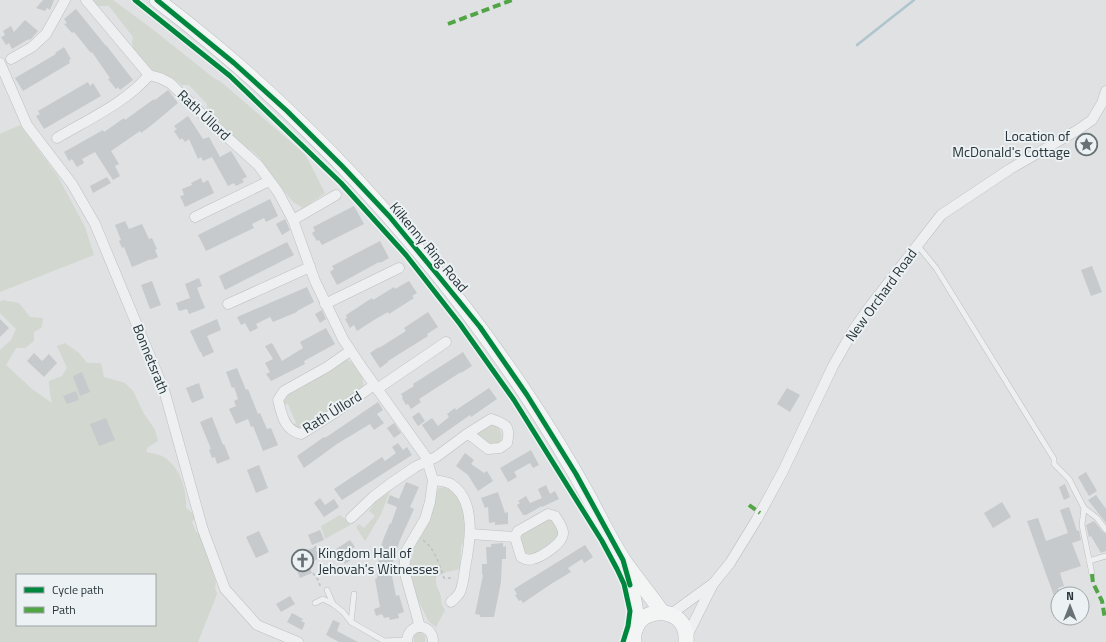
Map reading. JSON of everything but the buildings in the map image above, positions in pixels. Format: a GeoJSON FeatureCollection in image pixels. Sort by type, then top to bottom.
{"type":"FeatureCollection","features":[{"type":"Feature","properties":{"kind":"main road","name":"Kilkenny Ring Road"},"geometry":{"type":"LineString","coordinates":[[157,0],[234,62],[287,111],[389,216],[427,261],[480,327],[527,395],[576,474],[623,560],[667,613],[680,620],[685,628],[687,639]]}},
{"type":"Feature","properties":{"kind":"main road","name":"Kilkenny Ring Road"},"geometry":{"type":"LineString","coordinates":[[623,560],[637,617],[635,635]]}},
{"type":"Feature","properties":{"kind":"main road"},"geometry":{"type":"LineString","coordinates":[[635,635],[642,619],[650,614],[667,613]]}},
{"type":"Feature","properties":{"kind":"street"},"geometry":{"type":"LineString","coordinates":[[11,59],[32,47],[46,34],[65,0]]}},
{"type":"Feature","properties":{"kind":"street","name":"Rath Úllord"},"geometry":{"type":"LineString","coordinates":[[86,0],[149,75],[170,83],[258,165],[278,192],[293,220],[325,304],[350,351],[428,462],[433,480],[430,502],[425,519],[406,551],[404,570],[420,627],[431,633],[433,642]]}},
{"type":"Feature","properties":{"kind":"street","name":"Bonnetsrath"},"geometry":{"type":"LineString","coordinates":[[0,63],[27,125],[72,184],[95,224],[164,390],[203,530],[225,589],[257,625],[298,642]]}},
{"type":"Feature","properties":{"kind":"street"},"geometry":{"type":"LineString","coordinates":[[58,138],[129,94],[142,84],[149,75]]}},
{"type":"Feature","properties":{"kind":"street","name":"New Orchard Road"},"geometry":{"type":"LineString","coordinates":[[687,639],[713,584],[730,563],[757,519],[783,471],[833,366],[854,329],[871,305],[941,215],[1010,169],[1076,132],[1092,120],[1102,103],[1106,91]]}},
{"type":"Feature","properties":{"kind":"street"},"geometry":{"type":"LineString","coordinates":[[195,217],[269,181]]}},
{"type":"Feature","properties":{"kind":"street"},"geometry":{"type":"LineString","coordinates":[[293,220],[336,195]]}},
{"type":"Feature","properties":{"kind":"street"},"geometry":{"type":"LineString","coordinates":[[228,304],[310,267]]}},
{"type":"Feature","properties":{"kind":"street"},"geometry":{"type":"LineString","coordinates":[[325,304],[399,268]]}},
{"type":"Feature","properties":{"kind":"street","name":"Rath Úllord"},"geometry":{"type":"LineString","coordinates":[[350,351],[327,367],[284,391],[278,400],[284,421],[293,432],[301,434],[446,342]]}},
{"type":"Feature","properties":{"kind":"street"},"geometry":{"type":"LineString","coordinates":[[351,518],[373,497],[390,484],[415,467],[428,462],[467,434]]}},
{"type":"Feature","properties":{"kind":"street"},"geometry":{"type":"LineString","coordinates":[[433,480],[450,483],[459,492],[467,507],[470,521],[470,534],[460,593],[452,602]]}},
{"type":"Feature","properties":{"kind":"street"},"geometry":{"type":"LineString","coordinates":[[548,514],[555,516],[564,534],[561,541],[556,546],[533,559],[526,560],[520,557],[515,537],[518,531],[548,514]]}},
{"type":"Feature","properties":{"kind":"street"},"geometry":{"type":"LineString","coordinates":[[470,534],[515,537]]}},
{"type":"Feature","properties":{"kind":"street","name":"New Orchard Road"},"geometry":{"type":"LineString","coordinates":[[667,613],[713,584]]}},
{"type":"Feature","properties":{"kind":"street"},"geometry":{"type":"LineString","coordinates":[[407,641],[409,632],[420,627]]}},
{"type":"Feature","properties":{"kind":"lane"},"geometry":{"type":"LineString","coordinates":[[918,246],[936,268],[1054,459],[1054,464],[1068,479],[1084,508],[1098,518],[1106,530]]}},
{"type":"Feature","properties":{"kind":"lane"},"geometry":{"type":"LineString","coordinates":[[1084,508],[1082,525],[1092,574]]}},
{"type":"Feature","properties":{"kind":"lane"},"geometry":{"type":"LineString","coordinates":[[1089,561],[1106,556]]}},
{"type":"Feature","properties":{"kind":"lane"},"geometry":{"type":"LineString","coordinates":[[327,590],[333,604]]}},
{"type":"Feature","properties":{"kind":"lane"},"geometry":{"type":"LineString","coordinates":[[351,622],[354,594]]}},
{"type":"Feature","properties":{"kind":"lane"},"geometry":{"type":"LineString","coordinates":[[315,603],[323,599],[333,604],[343,612],[351,622],[384,641],[407,641]]}},
{"type":"Feature","properties":{"kind":"path"},"geometry":{"type":"LineString","coordinates":[[415,535],[432,549],[444,578],[463,579]]}},
{"type":"Feature","properties":{"kind":"path"},"geometry":{"type":"LineString","coordinates":[[315,546],[320,559]]}},
{"type":"Feature","properties":{"kind":"shaded area"},"geometry":{"type":"Polygon","coordinates":[[[89,0],[113,0],[215,79],[220,81],[305,154],[325,193],[303,208],[293,202],[261,163],[260,158],[250,149],[245,148],[207,110],[207,104],[189,85],[182,85],[163,73],[154,71],[146,65],[132,49],[133,37],[109,6],[98,6],[89,0]]]}},
{"type":"Feature","properties":{"kind":"shaded area"},"geometry":{"type":"Polygon","coordinates":[[[20,125],[57,175],[85,227],[94,255],[0,292],[0,134],[20,125]]]}},
{"type":"Feature","properties":{"kind":"shaded area"},"geometry":{"type":"Polygon","coordinates":[[[3,300],[19,303],[30,317],[43,318],[42,327],[34,332],[34,341],[25,348],[16,348],[6,365],[32,389],[52,403],[49,381],[62,376],[67,368],[57,346],[65,343],[79,353],[87,363],[101,363],[104,377],[125,383],[133,391],[143,412],[155,430],[158,441],[148,447],[146,452],[162,456],[168,460],[178,472],[184,486],[186,508],[196,516],[192,522],[196,532],[200,534],[216,582],[215,588],[217,594],[198,642],[0,642],[0,350],[11,340],[16,329],[0,313],[0,302],[3,300]]]}},
{"type":"Feature","properties":{"kind":"shaded area"},"geometry":{"type":"Polygon","coordinates":[[[346,359],[359,370],[363,378],[363,387],[314,421],[296,429],[292,426],[296,423],[288,404],[283,405],[282,399],[286,394],[346,359]]]}},
{"type":"Feature","properties":{"kind":"shaded area"},"geometry":{"type":"Polygon","coordinates":[[[489,424],[495,424],[500,430],[502,437],[496,445],[491,446],[477,437],[476,432],[489,424]]]}},
{"type":"Feature","properties":{"kind":"shaded area"},"geometry":{"type":"Polygon","coordinates":[[[392,486],[381,514],[365,541],[356,527],[359,524],[364,528],[375,516],[369,511],[376,501],[392,486]]]}},
{"type":"Feature","properties":{"kind":"shaded area"},"geometry":{"type":"Polygon","coordinates":[[[445,487],[454,491],[465,511],[466,530],[461,548],[460,569],[447,572],[436,577],[436,583],[445,610],[436,627],[429,622],[415,594],[409,569],[416,541],[436,493],[439,488],[445,487]]]}},
{"type":"Feature","properties":{"kind":"shaded area"},"geometry":{"type":"Polygon","coordinates":[[[340,515],[345,519],[347,517],[351,522],[350,525],[325,539],[321,526],[340,515]]]}},
{"type":"Feature","properties":{"kind":"shaded area"},"geometry":{"type":"Polygon","coordinates":[[[549,519],[554,521],[560,534],[540,550],[531,554],[521,551],[520,542],[522,534],[549,519]]]}},
{"type":"Feature","properties":{"kind":"shaded area"},"geometry":{"type":"Polygon","coordinates":[[[417,633],[424,635],[425,642],[414,642],[414,636],[417,633]]]}},
{"type":"Feature","properties":{"kind":"waterway"},"geometry":{"type":"LineString","coordinates":[[857,45],[914,0]]}},
{"type":"Feature","properties":{"kind":"marked path"},"geometry":{"type":"LineString","coordinates":[[448,24],[512,0]]}},
{"type":"Feature","properties":{"kind":"marked path"},"geometry":{"type":"LineString","coordinates":[[749,505],[760,513]]}},
{"type":"Feature","properties":{"kind":"marked path"},"geometry":{"type":"LineString","coordinates":[[1092,574],[1093,583],[1102,601],[1105,619]]}},
{"type":"Feature","properties":{"kind":"cycle path"},"geometry":{"type":"LineString","coordinates":[[135,0],[230,76],[341,183],[406,255],[460,324],[514,400],[602,541],[617,569],[624,584],[630,611],[628,626],[623,642]]}},
{"type":"Feature","properties":{"kind":"cycle path"},"geometry":{"type":"LineString","coordinates":[[157,0],[234,63],[287,111],[342,166],[389,216],[480,327],[527,395],[576,474],[623,560],[630,585]]}},
{"type":"Feature","properties":{"kind":"place","name":"Location of McDonald's Cottage"},"geometry":{"type":"Point","coordinates":[1086,144]}},
{"type":"Feature","properties":{"kind":"place","name":"Kingdom Hall of Jehovah's Witnesses"},"geometry":{"type":"Point","coordinates":[303,561]}}]}
